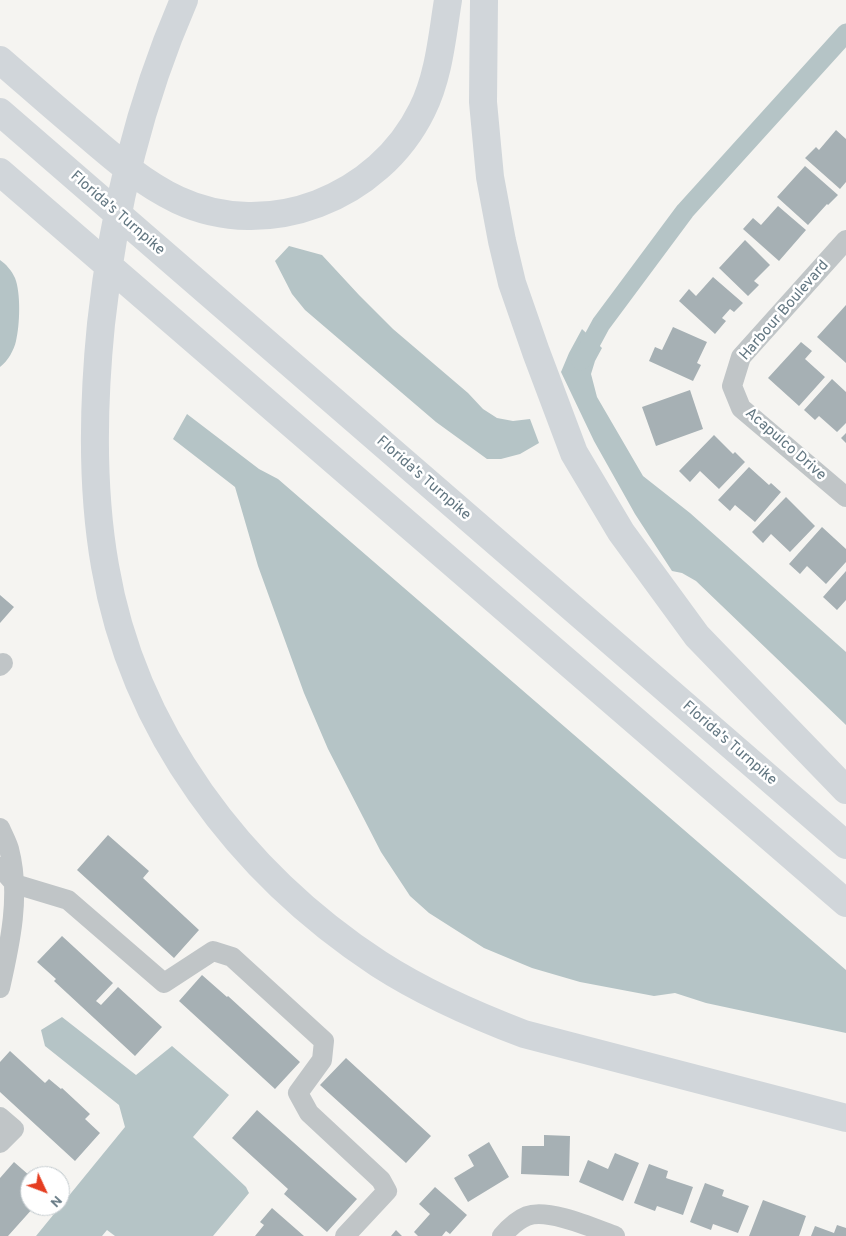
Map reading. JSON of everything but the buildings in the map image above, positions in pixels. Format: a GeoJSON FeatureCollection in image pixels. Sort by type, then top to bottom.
{"type":"FeatureCollection","features":[{"type":"Feature","properties":{"kind":"highway"},"geometry":{"type":"LineString","coordinates":[[184,0],[170,33],[136,135],[122,188],[114,230],[99,349],[95,451],[99,528],[105,568],[128,653],[162,732],[183,768],[207,803],[256,862],[318,920],[381,965],[422,989],[491,1022],[552,1042],[846,1118]]}},
{"type":"Feature","properties":{"kind":"highway"},"geometry":{"type":"LineString","coordinates":[[0,60],[107,152],[157,189],[198,208],[222,214],[247,217],[279,214],[318,204],[340,194],[379,168],[396,149],[411,129],[432,87],[448,0]]}},
{"type":"Feature","properties":{"kind":"highway"},"geometry":{"type":"LineString","coordinates":[[484,0],[482,102],[490,177],[502,241],[512,283],[574,453],[621,532],[697,636],[846,790]]}},
{"type":"Feature","properties":{"kind":"highway"},"geometry":{"type":"LineString","coordinates":[[501,0],[497,49],[500,141],[529,332]]}},
{"type":"Feature","properties":{"kind":"highway","name":"Florida's Turnpike"},"geometry":{"type":"LineString","coordinates":[[0,112],[846,845]]}},
{"type":"Feature","properties":{"kind":"highway"},"geometry":{"type":"LineString","coordinates":[[0,172],[846,903]]}},
{"type":"Feature","properties":{"kind":"street","name":"Harbour Boulevard"},"geometry":{"type":"LineString","coordinates":[[732,386],[741,358],[846,240]]}},
{"type":"Feature","properties":{"kind":"street","name":"Acapulco Drive"},"geometry":{"type":"LineString","coordinates":[[732,386],[741,408],[846,497]]}},
{"type":"Feature","properties":{"kind":"street"},"geometry":{"type":"LineString","coordinates":[[0,828],[9,849],[14,884],[10,942],[0,988]]}},
{"type":"Feature","properties":{"kind":"street"},"geometry":{"type":"LineString","coordinates":[[0,867],[14,884],[68,900],[164,984],[213,951],[232,957],[324,1041],[322,1060],[298,1093],[309,1113],[381,1180],[387,1191],[345,1236]]}},
{"type":"Feature","properties":{"kind":"street"},"geometry":{"type":"LineString","coordinates":[[505,1232],[527,1216],[555,1215],[614,1236]]}},
{"type":"Feature","properties":{"kind":"shaded area"},"geometry":{"type":"Polygon","coordinates":[[[289,246],[322,255],[393,329],[468,393],[483,409],[497,418],[513,421],[530,419],[539,443],[520,454],[501,459],[487,459],[436,422],[305,310],[292,294],[275,261],[289,246]]]}},
{"type":"Feature","properties":{"kind":"shaded area"},"geometry":{"type":"Polygon","coordinates":[[[0,260],[9,268],[15,278],[19,309],[15,344],[8,359],[0,367],[0,260]]]}},
{"type":"Feature","properties":{"kind":"shaded area"},"geometry":{"type":"Polygon","coordinates":[[[582,329],[602,348],[591,374],[597,397],[643,476],[690,513],[846,652],[846,725],[696,581],[682,573],[672,571],[635,514],[594,441],[561,372],[582,329]]]}},
{"type":"Feature","properties":{"kind":"shaded area"},"geometry":{"type":"Polygon","coordinates":[[[187,414],[259,469],[278,479],[846,970],[846,1033],[706,1003],[675,993],[654,996],[580,982],[532,968],[484,948],[429,913],[410,896],[381,852],[328,749],[304,693],[258,566],[235,487],[173,439],[187,414]]]}},
{"type":"Feature","properties":{"kind":"shaded area"},"geometry":{"type":"Polygon","coordinates":[[[62,1017],[136,1075],[172,1046],[229,1095],[193,1137],[246,1187],[249,1193],[213,1236],[115,1236],[107,1230],[102,1236],[36,1236],[52,1216],[70,1216],[70,1194],[125,1127],[119,1105],[45,1046],[41,1030],[62,1017]]]}},
{"type":"Feature","properties":{"kind":"waterway"},"geometry":{"type":"LineString","coordinates":[[581,361],[601,324],[685,211],[846,33]]}}]}
